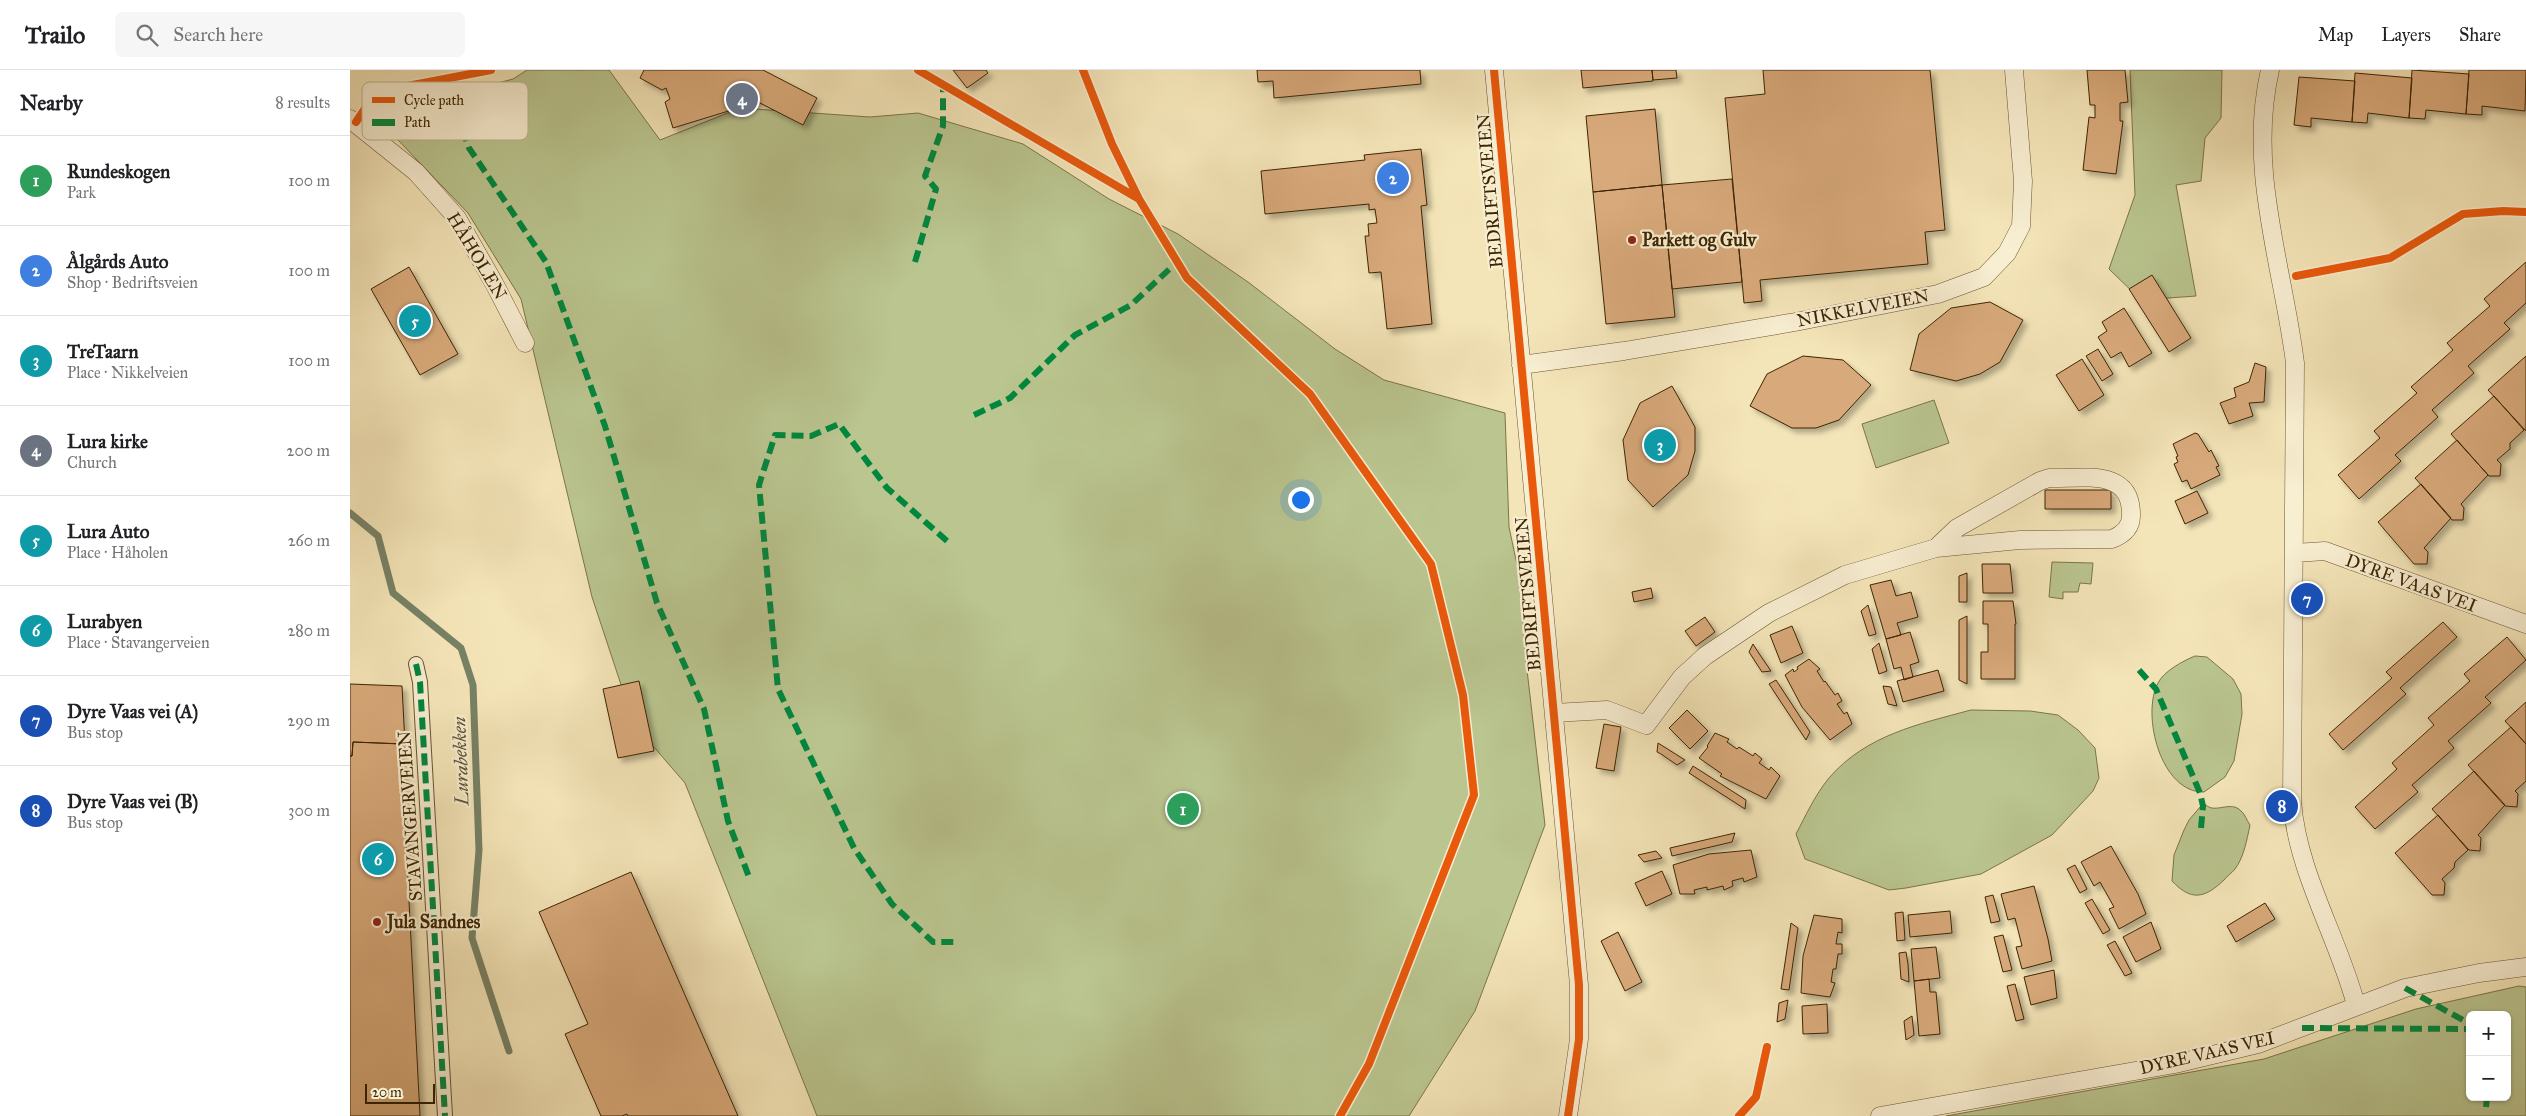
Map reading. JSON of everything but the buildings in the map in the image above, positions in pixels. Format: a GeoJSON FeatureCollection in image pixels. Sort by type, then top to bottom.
{"type":"FeatureCollection","features":[{"type":"Feature","properties":{"kind":"street","name":"BEDRIFTSVEIEN"},"geometry":{"type":"LineString","coordinates":[[1494,70],[1579,985],[1579,1039],[1568,1116]]}},
{"type":"Feature","properties":{"kind":"street","name":"NIKKELVEIEN"},"geometry":{"type":"LineString","coordinates":[[1522,365],[1642,348],[1795,322],[1938,294],[1984,277],[2007,253],[2021,226],[2023,181],[2014,70]]}},
{"type":"Feature","properties":{"kind":"street"},"geometry":{"type":"LineString","coordinates":[[2270,70],[2263,115],[2263,161],[2267,210],[2287,306],[2295,363],[2292,801],[2294,826],[2302,853],[2348,973],[2356,1005]]}},
{"type":"Feature","properties":{"kind":"street","name":"HÅHOLEN"},"geometry":{"type":"LineString","coordinates":[[350,119],[362,129]]}},
{"type":"Feature","properties":{"kind":"street","name":"HÅHOLEN"},"geometry":{"type":"LineString","coordinates":[[376,140],[416,172],[457,218],[525,343]]}},
{"type":"Feature","properties":{"kind":"street"},"geometry":{"type":"LineString","coordinates":[[1554,713],[1607,710],[1646,725],[1665,697],[1688,672],[1732,636],[1769,613],[1845,575],[1936,548],[2020,540],[2112,538],[2121,535],[2127,529],[2131,518],[2130,505],[2123,487],[2116,482],[2106,479],[2049,478],[2040,481],[1958,528],[1936,548]]}},
{"type":"Feature","properties":{"kind":"street","name":"DYRE VAAS VEI"},"geometry":{"type":"LineString","coordinates":[[2295,554],[2325,552],[2526,624]]}},
{"type":"Feature","properties":{"kind":"street","name":"STAVANGERVEIEN"},"geometry":{"type":"LineString","coordinates":[[416,664],[422,701],[445,1116]]}},
{"type":"Feature","properties":{"kind":"street","name":"DYRE VAAS VEI"},"geometry":{"type":"LineString","coordinates":[[1880,1116],[2194,1059],[2258,1044],[2356,1005],[2405,988],[2439,980],[2526,967]]}},
{"type":"Feature","properties":{"kind":"green space"},"geometry":{"type":"Polygon","coordinates":[[[527,70],[609,70],[660,140],[740,108],[870,117],[918,113],[1023,144],[1109,199],[1178,234],[1248,282],[1335,349],[1384,380],[1505,413],[1509,527],[1522,588],[1524,644],[1545,825],[1475,1011],[1409,1116],[817,1116],[685,783],[634,724],[592,597],[521,299],[468,213],[398,140],[528,140],[528,82],[502,82],[513,79],[527,70]]]}},
{"type":"Feature","properties":{"kind":"green space"},"geometry":{"type":"Polygon","coordinates":[[[2130,70],[2222,70],[2221,118],[2205,138],[2201,181],[2176,185],[2196,296],[2141,300],[2109,269],[2135,195],[2130,70]]]}},
{"type":"Feature","properties":{"kind":"green space"},"geometry":{"type":"Polygon","coordinates":[[[1934,400],[1949,443],[1876,468],[1862,424],[1934,400]]]}},
{"type":"Feature","properties":{"kind":"green space"},"geometry":{"type":"Polygon","coordinates":[[[2052,562],[2093,563],[2091,584],[2080,583],[2078,592],[2063,592],[2063,599],[2049,597],[2052,562]]]}},
{"type":"Feature","properties":{"kind":"green space"},"geometry":{"type":"Polygon","coordinates":[[[2195,656],[2207,657],[2233,679],[2241,694],[2242,714],[2234,761],[2225,777],[2204,792],[2189,789],[2176,780],[2166,766],[2158,750],[2152,714],[2153,697],[2158,683],[2174,667],[2195,656]]]}},
{"type":"Feature","properties":{"kind":"green space"},"geometry":{"type":"Polygon","coordinates":[[[1971,710],[2030,711],[2058,715],[2078,730],[2095,748],[2099,778],[2093,791],[2052,835],[1981,874],[1889,890],[1805,859],[1796,834],[1819,791],[1844,763],[1859,751],[1894,733],[1932,720],[1971,710]]]}},
{"type":"Feature","properties":{"kind":"green space"},"geometry":{"type":"Polygon","coordinates":[[[2206,805],[2214,808],[2237,808],[2244,814],[2250,825],[2243,853],[2234,870],[2210,891],[2198,895],[2185,892],[2172,881],[2174,855],[2189,820],[2200,807],[2206,805]]]}},
{"type":"Feature","properties":{"kind":"green space"},"geometry":{"type":"Polygon","coordinates":[[[2519,986],[2526,987],[2526,1116],[1946,1116],[2264,1059],[2416,1009],[2519,986]]]}},
{"type":"Feature","properties":{"kind":"waterway","name":"Lurabekken"},"geometry":{"type":"LineString","coordinates":[[350,513],[378,536],[393,593],[461,648],[473,685],[479,850],[472,938],[509,1051]]}},
{"type":"Feature","properties":{"kind":"marked path"},"geometry":{"type":"LineString","coordinates":[[915,262],[936,189],[925,176],[943,126],[943,85]]}},
{"type":"Feature","properties":{"kind":"marked path"},"geometry":{"type":"LineString","coordinates":[[466,140],[469,148],[546,262],[605,426],[657,603],[704,709],[728,821],[749,877]]}},
{"type":"Feature","properties":{"kind":"marked path"},"geometry":{"type":"LineString","coordinates":[[974,415],[1010,398],[1075,335],[1131,305],[1177,262]]}},
{"type":"Feature","properties":{"kind":"marked path"},"geometry":{"type":"LineString","coordinates":[[947,541],[887,488],[839,424],[811,436],[775,435],[759,485],[778,689],[854,848],[892,904],[933,942],[956,942]]}},
{"type":"Feature","properties":{"kind":"marked path"},"geometry":{"type":"LineString","coordinates":[[416,664],[420,682],[445,1116]]}},
{"type":"Feature","properties":{"kind":"marked path"},"geometry":{"type":"LineString","coordinates":[[2139,670],[2156,689],[2200,793],[2203,806],[2201,828]]}},
{"type":"Feature","properties":{"kind":"marked path"},"geometry":{"type":"LineString","coordinates":[[2405,988],[2466,1022]]}},
{"type":"Feature","properties":{"kind":"marked path"},"geometry":{"type":"LineString","coordinates":[[2302,1028],[2466,1029]]}},
{"type":"Feature","properties":{"kind":"marked path"},"geometry":{"type":"LineString","coordinates":[[2486,1107],[2487,1101]]}},
{"type":"Feature","properties":{"kind":"cycle path"},"geometry":{"type":"LineString","coordinates":[[428,82],[491,70]]}},
{"type":"Feature","properties":{"kind":"cycle path"},"geometry":{"type":"LineString","coordinates":[[918,70],[1139,199]]}},
{"type":"Feature","properties":{"kind":"cycle path"},"geometry":{"type":"LineString","coordinates":[[1083,70],[1112,144],[1139,199],[1187,278],[1310,394],[1431,564],[1463,695],[1474,795],[1369,1064],[1340,1116]]}},
{"type":"Feature","properties":{"kind":"cycle path"},"geometry":{"type":"LineString","coordinates":[[1494,70],[1579,985],[1579,1039],[1568,1116]]}},
{"type":"Feature","properties":{"kind":"cycle path"},"geometry":{"type":"LineString","coordinates":[[356,122],[362,113]]}},
{"type":"Feature","properties":{"kind":"cycle path"},"geometry":{"type":"LineString","coordinates":[[2296,276],[2390,258],[2463,214],[2503,211],[2526,212]]}},
{"type":"Feature","properties":{"kind":"cycle path"},"geometry":{"type":"LineString","coordinates":[[1739,1116],[1756,1097],[1767,1047]]}},
{"type":"Feature","properties":{"kind":"place","name":"Lura kirke"},"geometry":{"type":"Point","coordinates":[742,99]}},
{"type":"Feature","properties":{"kind":"place","name":"Ålgårds Auto"},"geometry":{"type":"Point","coordinates":[1393,178]}},
{"type":"Feature","properties":{"kind":"place","name":"Parkett og Gulv"},"geometry":{"type":"Point","coordinates":[1632,240]}},
{"type":"Feature","properties":{"kind":"place","name":"Lura Auto"},"geometry":{"type":"Point","coordinates":[415,321]}},
{"type":"Feature","properties":{"kind":"place","name":"TreTaarn"},"geometry":{"type":"Point","coordinates":[1660,445]}},
{"type":"Feature","properties":{"kind":"place","name":"Dyre Vaas vei (A)"},"geometry":{"type":"Point","coordinates":[2307,599]}},
{"type":"Feature","properties":{"kind":"place","name":"Dyre Vaas vei (B)"},"geometry":{"type":"Point","coordinates":[2282,806]}},
{"type":"Feature","properties":{"kind":"place","name":"Rundeskogen"},"geometry":{"type":"Point","coordinates":[1183,809]}},
{"type":"Feature","properties":{"kind":"place","name":"Lurabyen"},"geometry":{"type":"Point","coordinates":[378,859]}},
{"type":"Feature","properties":{"kind":"place","name":"Jula Sandnes"},"geometry":{"type":"Point","coordinates":[377,922]}}]}
